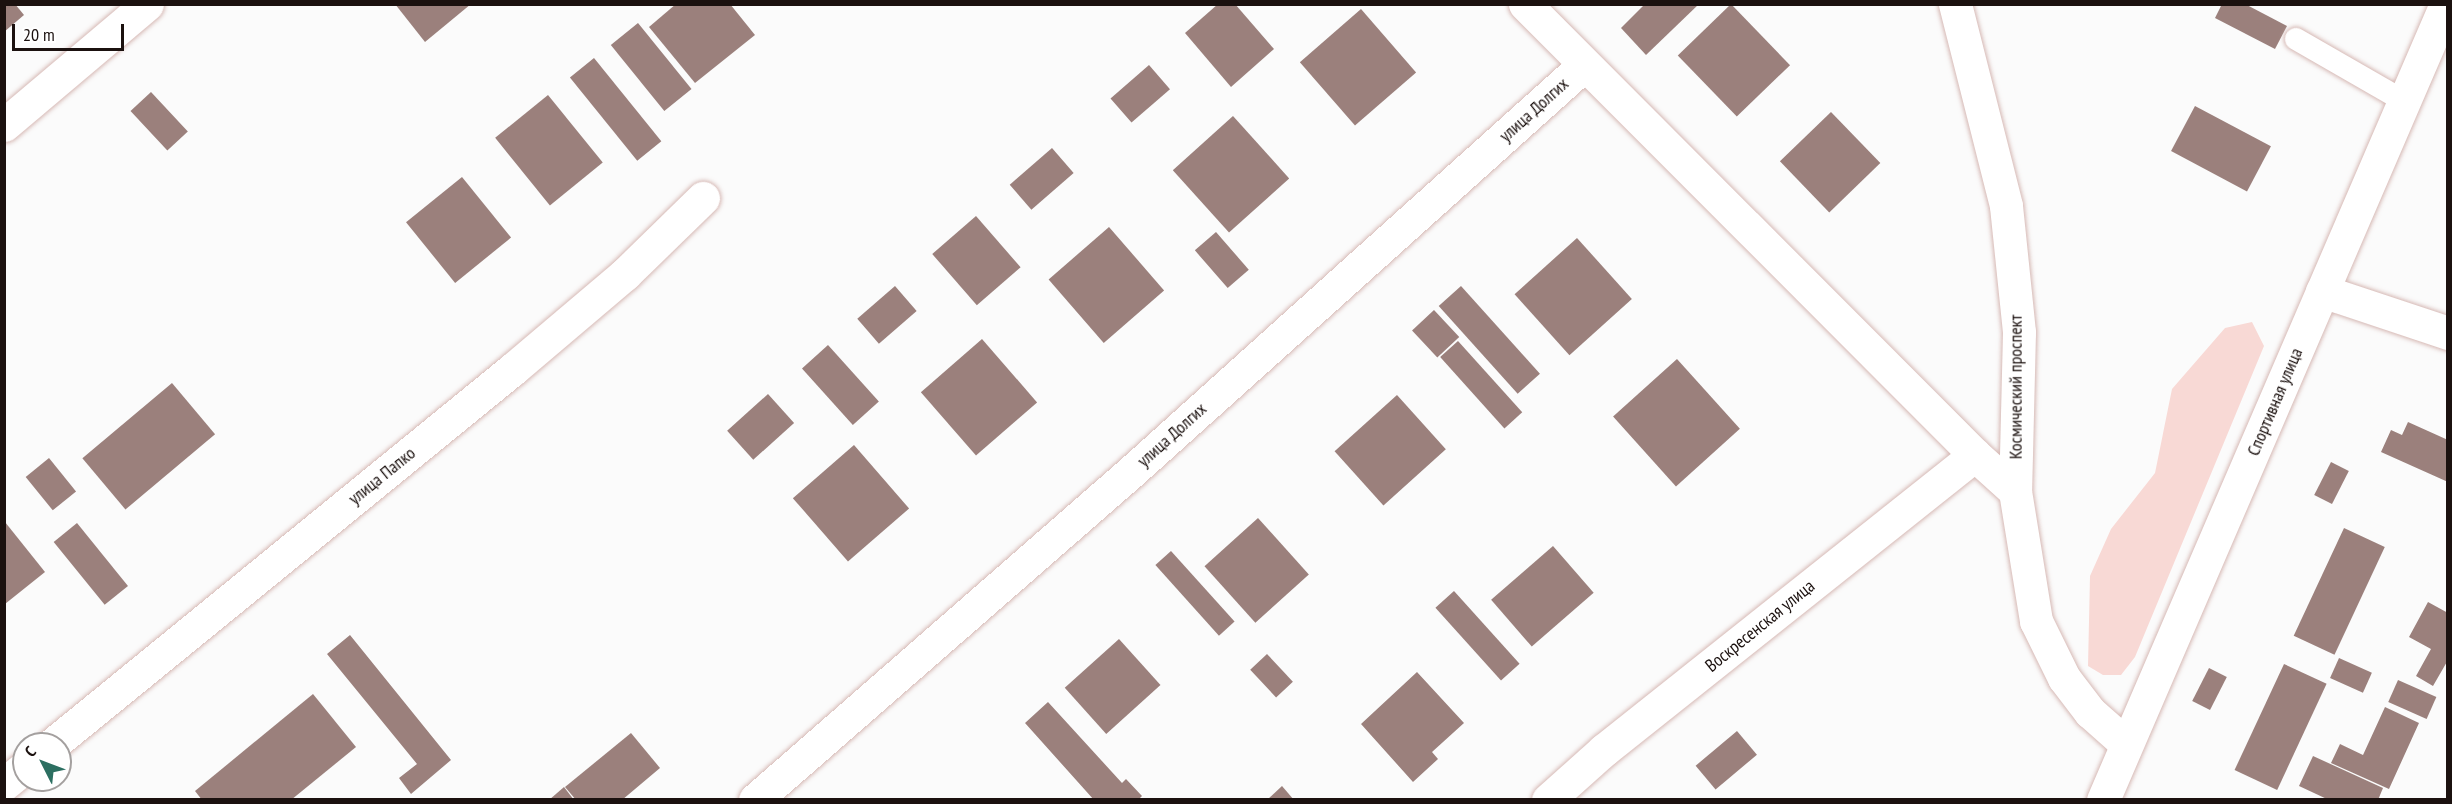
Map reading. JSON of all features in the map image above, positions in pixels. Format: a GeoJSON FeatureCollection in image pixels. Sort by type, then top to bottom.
{"type":"FeatureCollection","features":[{"type":"Feature","properties":{"kind":"street"},"geometry":{"type":"LineString","coordinates":[[4,125],[147,4]]}},
{"type":"Feature","properties":{"kind":"street"},"geometry":{"type":"LineString","coordinates":[[1525,4],[1975,455],[2015,491]]}},
{"type":"Feature","properties":{"kind":"street","name":"Космический проспект"},"geometry":{"type":"LineString","coordinates":[[1954,4],[2006,206],[2019,332],[2015,491],[2036,621],[2064,678],[2090,712],[2125,744]]}},
{"type":"Feature","properties":{"kind":"street","name":"Спортивная улица"},"geometry":{"type":"LineString","coordinates":[[2103,800],[2125,744],[2446,5]]}},
{"type":"Feature","properties":{"kind":"street","name":"улица Долгих"},"geometry":{"type":"LineString","coordinates":[[755,800],[1132,471],[1584,65]]}},
{"type":"Feature","properties":{"kind":"street","name":"улица Папко"},"geometry":{"type":"LineString","coordinates":[[68,732],[513,369],[625,274],[703,198]]}},
{"type":"Feature","properties":{"kind":"street"},"geometry":{"type":"LineString","coordinates":[[2322,291],[2448,333]]}},
{"type":"Feature","properties":{"kind":"street","name":"Воскресенская улица"},"geometry":{"type":"LineString","coordinates":[[1548,800],[1604,750],[1975,455]]}},
{"type":"Feature","properties":{"kind":"lane"},"geometry":{"type":"LineString","coordinates":[[2296,39],[2404,101]]}},
{"type":"Feature","properties":{"kind":"shaded area"},"geometry":{"type":"Polygon","coordinates":[[[2252,322],[2264,346],[2135,657],[2121,675],[2103,675],[2088,666],[2090,576],[2111,529],[2155,473],[2172,389],[2225,328],[2252,322]]]}},
{"type":"Feature","properties":{"kind":"building"},"geometry":{"type":"Polygon","coordinates":[[[4,4],[15,4],[24,15],[4,32],[4,4]]]}},
{"type":"Feature","properties":{"kind":"building"},"geometry":{"type":"Polygon","coordinates":[[[395,4],[471,4],[425,42],[395,4]]]}},
{"type":"Feature","properties":{"kind":"building"},"geometry":{"type":"Polygon","coordinates":[[[676,4],[730,4],[755,35],[695,83],[649,27],[676,4]]]}},
{"type":"Feature","properties":{"kind":"building"},"geometry":{"type":"Polygon","coordinates":[[[1218,4],[1235,4],[1274,49],[1231,87],[1185,33],[1218,4]]]}},
{"type":"Feature","properties":{"kind":"building"},"geometry":{"type":"Polygon","coordinates":[[[1645,4],[1699,4],[1646,55],[1621,28],[1645,4]]]}},
{"type":"Feature","properties":{"kind":"building"},"geometry":{"type":"Polygon","coordinates":[[[1731,4],[1790,65],[1737,117],[1678,55],[1731,4]]]}},
{"type":"Feature","properties":{"kind":"building"},"geometry":{"type":"Polygon","coordinates":[[[2222,4],[2245,4],[2287,26],[2275,49],[2215,18],[2222,4]]]}},
{"type":"Feature","properties":{"kind":"building"},"geometry":{"type":"Polygon","coordinates":[[[1361,9],[1416,72],[1355,126],[1300,62],[1361,9]]]}},
{"type":"Feature","properties":{"kind":"building"},"geometry":{"type":"Polygon","coordinates":[[[638,23],[691,89],[664,111],[611,45],[638,23]]]}},
{"type":"Feature","properties":{"kind":"building"},"geometry":{"type":"Polygon","coordinates":[[[594,58],[661,141],[637,161],[570,78],[594,58]]]}},
{"type":"Feature","properties":{"kind":"building"},"geometry":{"type":"Polygon","coordinates":[[[1149,65],[1170,89],[1132,123],[1111,98],[1149,65]]]}},
{"type":"Feature","properties":{"kind":"building"},"geometry":{"type":"Polygon","coordinates":[[[151,92],[188,131],[167,151],[131,111],[151,92]]]}},
{"type":"Feature","properties":{"kind":"building"},"geometry":{"type":"Polygon","coordinates":[[[548,95],[603,163],[550,205],[495,138],[548,95]]]}},
{"type":"Feature","properties":{"kind":"building"},"geometry":{"type":"Polygon","coordinates":[[[2195,106],[2271,146],[2247,191],[2171,151],[2195,106]]]}},
{"type":"Feature","properties":{"kind":"building"},"geometry":{"type":"Polygon","coordinates":[[[1831,112],[1880,163],[1829,212],[1780,161],[1831,112]]]}},
{"type":"Feature","properties":{"kind":"building"},"geometry":{"type":"Polygon","coordinates":[[[1233,116],[1289,178],[1229,233],[1173,170],[1233,116]]]}},
{"type":"Feature","properties":{"kind":"building"},"geometry":{"type":"Polygon","coordinates":[[[1052,148],[1074,173],[1031,210],[1010,185],[1052,148]]]}},
{"type":"Feature","properties":{"kind":"building"},"geometry":{"type":"Polygon","coordinates":[[[462,177],[511,238],[455,283],[406,222],[462,177]]]}},
{"type":"Feature","properties":{"kind":"building"},"geometry":{"type":"Polygon","coordinates":[[[976,216],[1021,267],[977,305],[932,254],[976,216]]]}},
{"type":"Feature","properties":{"kind":"building"},"geometry":{"type":"Polygon","coordinates":[[[1109,227],[1164,290],[1104,343],[1049,279],[1109,227]]]}},
{"type":"Feature","properties":{"kind":"building"},"geometry":{"type":"Polygon","coordinates":[[[1216,232],[1249,270],[1228,288],[1195,250],[1216,232]]]}},
{"type":"Feature","properties":{"kind":"building"},"geometry":{"type":"Polygon","coordinates":[[[1577,238],[1632,299],[1569,355],[1515,294],[1577,238]]]}},
{"type":"Feature","properties":{"kind":"building"},"geometry":{"type":"Polygon","coordinates":[[[895,286],[917,311],[879,344],[857,319],[895,286]]]}},
{"type":"Feature","properties":{"kind":"building"},"geometry":{"type":"Polygon","coordinates":[[[1461,286],[1540,374],[1518,394],[1439,306],[1461,286]]]}},
{"type":"Feature","properties":{"kind":"building"},"geometry":{"type":"Polygon","coordinates":[[[1434,310],[1459,337],[1437,358],[1412,330],[1434,310]]]}},
{"type":"Feature","properties":{"kind":"building"},"geometry":{"type":"Polygon","coordinates":[[[982,339],[1037,402],[976,456],[921,392],[982,339]]]}},
{"type":"Feature","properties":{"kind":"building"},"geometry":{"type":"Polygon","coordinates":[[[1458,341],[1522,412],[1504,428],[1440,357],[1458,341]]]}},
{"type":"Feature","properties":{"kind":"building"},"geometry":{"type":"Polygon","coordinates":[[[828,345],[879,401],[853,425],[802,368],[828,345]]]}},
{"type":"Feature","properties":{"kind":"building"},"geometry":{"type":"Polygon","coordinates":[[[1677,359],[1740,429],[1676,486],[1613,417],[1677,359]]]}},
{"type":"Feature","properties":{"kind":"building"},"geometry":{"type":"Polygon","coordinates":[[[172,383],[215,434],[125,510],[82,458],[172,383]]]}},
{"type":"Feature","properties":{"kind":"building"},"geometry":{"type":"Polygon","coordinates":[[[768,394],[794,423],[753,460],[727,431],[768,394]]]}},
{"type":"Feature","properties":{"kind":"building"},"geometry":{"type":"Polygon","coordinates":[[[1397,395],[1446,449],[1383,505],[1335,451],[1397,395]]]}},
{"type":"Feature","properties":{"kind":"building"},"geometry":{"type":"Polygon","coordinates":[[[2408,422],[2448,440],[2448,482],[2381,452],[2391,430],[2402,435],[2408,422]]]}},
{"type":"Feature","properties":{"kind":"building"},"geometry":{"type":"Polygon","coordinates":[[[854,445],[909,508],[848,562],[793,498],[854,445]]]}},
{"type":"Feature","properties":{"kind":"building"},"geometry":{"type":"Polygon","coordinates":[[[49,458],[76,491],[53,510],[26,477],[49,458]]]}},
{"type":"Feature","properties":{"kind":"building"},"geometry":{"type":"Polygon","coordinates":[[[2331,462],[2349,471],[2332,504],[2314,495],[2331,462]]]}},
{"type":"Feature","properties":{"kind":"building"},"geometry":{"type":"Polygon","coordinates":[[[1258,518],[1309,574],[1255,623],[1204,566],[1258,518]]]}},
{"type":"Feature","properties":{"kind":"building"},"geometry":{"type":"Polygon","coordinates":[[[5,522],[45,572],[5,604],[5,522]]]}},
{"type":"Feature","properties":{"kind":"building"},"geometry":{"type":"Polygon","coordinates":[[[77,523],[128,586],[105,605],[54,542],[77,523]]]}},
{"type":"Feature","properties":{"kind":"building"},"geometry":{"type":"Polygon","coordinates":[[[2344,528],[2385,547],[2334,655],[2294,636],[2344,528]]]}},
{"type":"Feature","properties":{"kind":"building"},"geometry":{"type":"Polygon","coordinates":[[[1553,546],[1594,593],[1532,647],[1491,600],[1553,546]]]}},
{"type":"Feature","properties":{"kind":"building"},"geometry":{"type":"Polygon","coordinates":[[[1171,551],[1235,622],[1219,636],[1155,565],[1171,551]]]}},
{"type":"Feature","properties":{"kind":"building"},"geometry":{"type":"Polygon","coordinates":[[[1454,591],[1520,664],[1501,681],[1435,608],[1454,591]]]}},
{"type":"Feature","properties":{"kind":"building"},"geometry":{"type":"Polygon","coordinates":[[[2428,602],[2448,613],[2448,660],[2433,686],[2416,676],[2431,649],[2409,637],[2428,602]]]}},
{"type":"Feature","properties":{"kind":"building"},"geometry":{"type":"Polygon","coordinates":[[[350,635],[451,760],[411,794],[399,778],[417,764],[327,654],[350,635]]]}},
{"type":"Feature","properties":{"kind":"building"},"geometry":{"type":"Polygon","coordinates":[[[1119,639],[1160,685],[1106,734],[1065,688],[1119,639]]]}},
{"type":"Feature","properties":{"kind":"building"},"geometry":{"type":"Polygon","coordinates":[[[1267,654],[1293,682],[1276,697],[1250,670],[1267,654]]]}},
{"type":"Feature","properties":{"kind":"building"},"geometry":{"type":"Polygon","coordinates":[[[2339,658],[2372,673],[2363,693],[2330,678],[2339,658]]]}},
{"type":"Feature","properties":{"kind":"building"},"geometry":{"type":"Polygon","coordinates":[[[2284,664],[2327,684],[2277,790],[2235,770],[2284,664]]]}},
{"type":"Feature","properties":{"kind":"building"},"geometry":{"type":"Polygon","coordinates":[[[2209,668],[2227,677],[2210,710],[2192,701],[2209,668]]]}},
{"type":"Feature","properties":{"kind":"building"},"geometry":{"type":"Polygon","coordinates":[[[1417,672],[1464,723],[1432,752],[1438,759],[1413,782],[1361,724],[1417,672]]]}},
{"type":"Feature","properties":{"kind":"building"},"geometry":{"type":"Polygon","coordinates":[[[2398,680],[2436,697],[2427,719],[2388,702],[2398,680]]]}},
{"type":"Feature","properties":{"kind":"building"},"geometry":{"type":"Polygon","coordinates":[[[313,694],[356,747],[291,800],[202,800],[195,791],[313,694]]]}},
{"type":"Feature","properties":{"kind":"building"},"geometry":{"type":"Polygon","coordinates":[[[1048,702],[1122,783],[1126,779],[1142,796],[1138,800],[1094,800],[1025,723],[1048,702]]]}},
{"type":"Feature","properties":{"kind":"building"},"geometry":{"type":"Polygon","coordinates":[[[2385,707],[2419,723],[2389,789],[2331,763],[2340,744],[2363,755],[2385,707]]]}},
{"type":"Feature","properties":{"kind":"building"},"geometry":{"type":"Polygon","coordinates":[[[1737,731],[1757,755],[1716,789],[1696,766],[1737,731]]]}},
{"type":"Feature","properties":{"kind":"building"},"geometry":{"type":"Polygon","coordinates":[[[631,733],[660,768],[622,800],[576,800],[565,787],[631,733]]]}},
{"type":"Feature","properties":{"kind":"building"},"geometry":{"type":"Polygon","coordinates":[[[2313,756],[2383,788],[2378,800],[2329,800],[2299,786],[2313,756]]]}},
{"type":"Feature","properties":{"kind":"building"},"geometry":{"type":"Polygon","coordinates":[[[1282,786],[1294,800],[1267,800],[1282,786]]]}},
{"type":"Feature","properties":{"kind":"building"},"geometry":{"type":"Polygon","coordinates":[[[564,787],[574,800],[549,800],[564,787]]]}}]}
